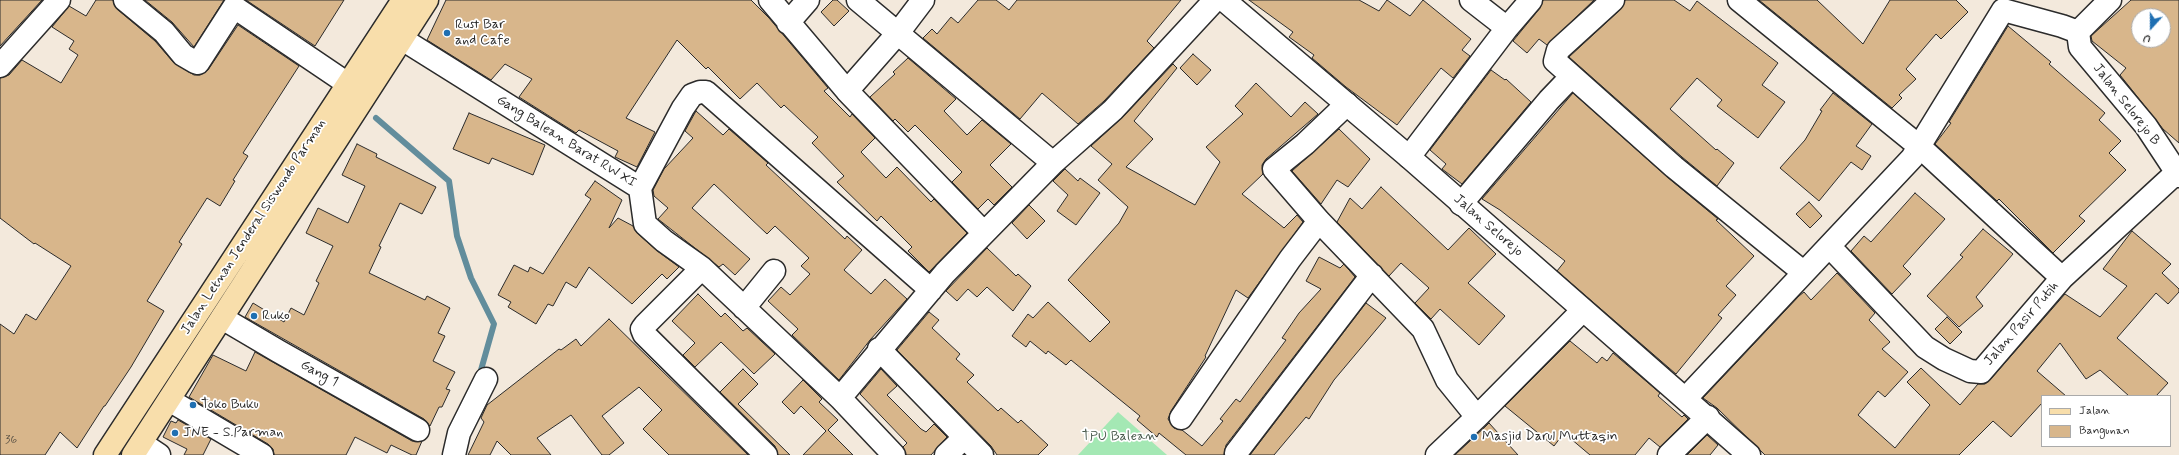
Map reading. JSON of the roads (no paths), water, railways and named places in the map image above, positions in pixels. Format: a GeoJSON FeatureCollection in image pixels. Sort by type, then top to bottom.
{"type":"FeatureCollection","features":[{"type":"Feature","properties":{"kind":"main road","name":"Jalan Letnan Jenderal Siswondo Parman"},"geometry":{"type":"LineString","coordinates":[[105,455],[403,0]]}},
{"type":"Feature","properties":{"kind":"main road","name":"Jalan Letnan Jenderal Siswondo Parman"},"geometry":{"type":"LineString","coordinates":[[137,449],[427,0]]}},
{"type":"Feature","properties":{"kind":"street"},"geometry":{"type":"LineString","coordinates":[[0,66],[59,0]]}},
{"type":"Feature","properties":{"kind":"street"},"geometry":{"type":"LineString","coordinates":[[125,0],[164,32],[183,55],[195,62],[198,63],[234,7],[348,84]]}},
{"type":"Feature","properties":{"kind":"street"},"geometry":{"type":"LineString","coordinates":[[770,0],[847,91],[984,233]]}},
{"type":"Feature","properties":{"kind":"street"},"geometry":{"type":"LineString","coordinates":[[788,22],[808,0]]}},
{"type":"Feature","properties":{"kind":"street"},"geometry":{"type":"LineString","coordinates":[[858,0],[1053,163]]}},
{"type":"Feature","properties":{"kind":"street"},"geometry":{"type":"LineString","coordinates":[[847,91],[898,33],[923,0]]}},
{"type":"Feature","properties":{"kind":"street"},"geometry":{"type":"LineString","coordinates":[[840,398],[931,290],[984,233],[1053,163],[1113,110],[1215,0]]}},
{"type":"Feature","properties":{"kind":"street","name":"Jalan Selorejo"},"geometry":{"type":"LineString","coordinates":[[1224,0],[1409,157],[1461,204],[1708,417],[1749,455]]}},
{"type":"Feature","properties":{"kind":"street"},"geometry":{"type":"LineString","coordinates":[[1471,0],[1507,28]]}},
{"type":"Feature","properties":{"kind":"street"},"geometry":{"type":"LineString","coordinates":[[1409,157],[1507,28],[1531,0]]}},
{"type":"Feature","properties":{"kind":"street"},"geometry":{"type":"LineString","coordinates":[[1613,0],[1558,50],[1555,61],[1571,77],[1674,167],[1803,272]]}},
{"type":"Feature","properties":{"kind":"street"},"geometry":{"type":"LineString","coordinates":[[1739,0],[1920,147],[2062,278]]}},
{"type":"Feature","properties":{"kind":"street"},"geometry":{"type":"LineString","coordinates":[[1686,398],[1803,272],[1830,247],[1912,158],[1920,147],[1997,5],[2078,32],[2110,0]]}},
{"type":"Feature","properties":{"kind":"street","name":"Jalan Selorejo B"},"geometry":{"type":"LineString","coordinates":[[2078,32],[2080,47],[2146,126],[2177,175]]}},
{"type":"Feature","properties":{"kind":"street","name":"Gang Balean Barat RW XI"},"geometry":{"type":"LineString","coordinates":[[402,39],[640,188],[645,224],[664,241],[702,268],[840,398],[894,455]]}},
{"type":"Feature","properties":{"kind":"street"},"geometry":{"type":"LineString","coordinates":[[1461,204],[1549,100],[1571,77]]}},
{"type":"Feature","properties":{"kind":"street"},"geometry":{"type":"LineString","coordinates":[[640,188],[683,108],[692,95],[700,92],[706,92],[931,290]]}},
{"type":"Feature","properties":{"kind":"street"},"geometry":{"type":"LineString","coordinates":[[1347,104],[1305,144],[1274,169],[1319,221],[1423,329],[1447,380],[1477,418]]}},
{"type":"Feature","properties":{"kind":"street","name":"Jalan Pasir Putih"},"geometry":{"type":"LineString","coordinates":[[1830,247],[1925,347],[1944,359],[1970,371],[1981,372],[2062,278],[2177,175]]}},
{"type":"Feature","properties":{"kind":"street"},"geometry":{"type":"LineString","coordinates":[[1181,418],[1290,259],[1319,221]]}},
{"type":"Feature","properties":{"kind":"street"},"geometry":{"type":"LineString","coordinates":[[702,268],[642,329],[644,334],[766,455]]}},
{"type":"Feature","properties":{"kind":"street"},"geometry":{"type":"LineString","coordinates":[[744,308],[774,271]]}},
{"type":"Feature","properties":{"kind":"street"},"geometry":{"type":"LineString","coordinates":[[1236,453],[1372,275]]}},
{"type":"Feature","properties":{"kind":"street"},"geometry":{"type":"LineString","coordinates":[[1442,453],[1583,310]]}},
{"type":"Feature","properties":{"kind":"street","name":"Gang 1"},"geometry":{"type":"LineString","coordinates":[[222,318],[290,359],[418,430]]}},
{"type":"Feature","properties":{"kind":"street"},"geometry":{"type":"LineString","coordinates":[[880,349],[982,455]]}},
{"type":"Feature","properties":{"kind":"street"},"geometry":{"type":"LineString","coordinates":[[454,455],[459,433],[486,379]]}},
{"type":"Feature","properties":{"kind":"street"},"geometry":{"type":"LineString","coordinates":[[169,400],[262,455]]}},
{"type":"Feature","properties":{"kind":"street"},"geometry":{"type":"LineString","coordinates":[[1669,455],[1708,417]]}},
{"type":"Feature","properties":{"kind":"street"},"geometry":{"type":"LineString","coordinates":[[946,455],[964,438]]}},
{"type":"Feature","properties":{"kind":"street"},"geometry":{"type":"LineString","coordinates":[[137,449],[159,455]]}},
{"type":"Feature","properties":{"kind":"waterway"},"geometry":{"type":"LineString","coordinates":[[376,118],[449,181],[457,236],[471,278],[494,324],[479,377]]}},
{"type":"Feature","properties":{"kind":"place","name":"Rust Bar and Cafe"},"geometry":{"type":"Point","coordinates":[447,33]}},
{"type":"Feature","properties":{"kind":"place","name":"Ruko"},"geometry":{"type":"Point","coordinates":[254,316]}},
{"type":"Feature","properties":{"kind":"place","name":"Toko Buku"},"geometry":{"type":"Point","coordinates":[193,405]}},
{"type":"Feature","properties":{"kind":"place","name":"JNE - S.Parman"},"geometry":{"type":"Point","coordinates":[175,433]}},
{"type":"Feature","properties":{"kind":"place","name":"Masjid Darul Muttaqin"},"geometry":{"type":"Point","coordinates":[1474,437]}},
{"type":"Feature","properties":{"kind":"park label","name":"TPU Balean"},"geometry":{"type":"Point","coordinates":[1119,437]}}]}
